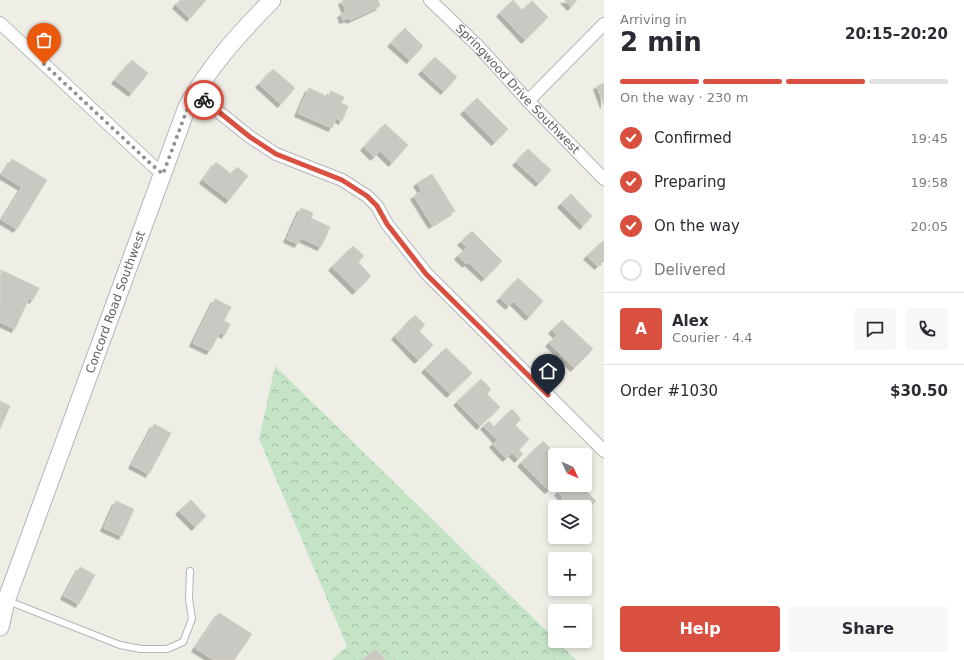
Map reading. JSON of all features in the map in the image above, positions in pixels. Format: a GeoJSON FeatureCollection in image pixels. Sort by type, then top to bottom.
{"type":"FeatureCollection","features":[{"type":"Feature","properties":{"kind":"street","name":"Concord Road Southwest"},"geometry":{"type":"LineString","coordinates":[[0,627],[6,601],[188,107],[195,93],[212,67],[239,34],[272,0]]}},
{"type":"Feature","properties":{"kind":"street","name":"Springwood Drive Southwest"},"geometry":{"type":"LineString","coordinates":[[430,0],[478,46],[528,101],[604,179]]}},
{"type":"Feature","properties":{"kind":"street"},"geometry":{"type":"LineString","coordinates":[[0,23],[163,174]]}},
{"type":"Feature","properties":{"kind":"street"},"geometry":{"type":"LineString","coordinates":[[528,101],[604,24]]}},
{"type":"Feature","properties":{"kind":"street"},"geometry":{"type":"LineString","coordinates":[[195,93],[250,137],[276,154],[342,180],[367,196],[377,206],[387,224],[426,274],[604,451]]}},
{"type":"Feature","properties":{"kind":"lane"},"geometry":{"type":"LineString","coordinates":[[6,601],[120,645],[140,649],[167,649],[183,642],[192,619],[189,599],[190,571]]}},
{"type":"Feature","properties":{"kind":"green space"},"geometry":{"type":"Polygon","coordinates":[[[275,366],[548,632],[548,648],[564,648],[576,660],[332,660],[347,646],[259,439],[275,366]]]}},
{"type":"Feature","properties":{"kind":"building"},"geometry":{"type":"Polygon","coordinates":[[[180,0],[206,0],[190,18],[176,5],[180,0]]]}},
{"type":"Feature","properties":{"kind":"building"},"geometry":{"type":"Polygon","coordinates":[[[378,0],[380,6],[350,20],[349,18],[343,20],[341,14],[346,11],[342,1],[378,0]]]}},
{"type":"Feature","properties":{"kind":"building"},"geometry":{"type":"Polygon","coordinates":[[[513,0],[522,10],[532,1],[548,17],[525,40],[500,13],[513,0]]]}},
{"type":"Feature","properties":{"kind":"building"},"geometry":{"type":"Polygon","coordinates":[[[564,0],[577,0],[571,7],[564,0]]]}},
{"type":"Feature","properties":{"kind":"building"},"geometry":{"type":"Polygon","coordinates":[[[405,28],[423,46],[410,60],[391,43],[405,28]]]}},
{"type":"Feature","properties":{"kind":"building"},"geometry":{"type":"Polygon","coordinates":[[[435,57],[457,77],[444,91],[422,71],[435,57]]]}},
{"type":"Feature","properties":{"kind":"building"},"geometry":{"type":"Polygon","coordinates":[[[132,60],[148,73],[132,93],[115,80],[132,60]]]}},
{"type":"Feature","properties":{"kind":"building"},"geometry":{"type":"Polygon","coordinates":[[[273,69],[295,88],[281,104],[259,84],[273,69]]]}},
{"type":"Feature","properties":{"kind":"building"},"geometry":{"type":"Polygon","coordinates":[[[604,83],[604,105],[597,86],[604,83]]]}},
{"type":"Feature","properties":{"kind":"building"},"geometry":{"type":"Polygon","coordinates":[[[309,88],[328,97],[331,91],[344,97],[341,103],[348,106],[342,121],[336,118],[332,128],[298,113],[309,88]]]}},
{"type":"Feature","properties":{"kind":"building"},"geometry":{"type":"Polygon","coordinates":[[[477,98],[508,129],[495,142],[464,111],[477,98]]]}},
{"type":"Feature","properties":{"kind":"building"},"geometry":{"type":"Polygon","coordinates":[[[385,124],[408,145],[392,163],[380,151],[374,157],[364,147],[385,124]]]}},
{"type":"Feature","properties":{"kind":"building"},"geometry":{"type":"Polygon","coordinates":[[[528,149],[551,170],[539,183],[516,162],[528,149]]]}},
{"type":"Feature","properties":{"kind":"building"},"geometry":{"type":"Polygon","coordinates":[[[12,159],[47,180],[17,229],[2,220],[22,187],[2,175],[12,159]]]}},
{"type":"Feature","properties":{"kind":"building"},"geometry":{"type":"Polygon","coordinates":[[[216,162],[231,174],[237,167],[248,176],[229,200],[203,180],[216,162]]]}},
{"type":"Feature","properties":{"kind":"building"},"geometry":{"type":"Polygon","coordinates":[[[432,174],[455,211],[432,225],[414,196],[422,191],[417,183],[432,174]]]}},
{"type":"Feature","properties":{"kind":"building"},"geometry":{"type":"Polygon","coordinates":[[[571,194],[592,216],[583,226],[561,204],[571,194]]]}},
{"type":"Feature","properties":{"kind":"building"},"geometry":{"type":"Polygon","coordinates":[[[301,208],[313,213],[311,218],[330,227],[321,247],[301,238],[298,244],[287,239],[301,208]]]}},
{"type":"Feature","properties":{"kind":"building"},"geometry":{"type":"Polygon","coordinates":[[[472,231],[502,261],[485,278],[468,262],[466,264],[458,256],[467,247],[461,242],[472,231]]]}},
{"type":"Feature","properties":{"kind":"building"},"geometry":{"type":"Polygon","coordinates":[[[604,240],[604,262],[603,261],[598,266],[587,256],[604,240]]]}},
{"type":"Feature","properties":{"kind":"building"},"geometry":{"type":"Polygon","coordinates":[[[353,246],[364,256],[358,262],[371,276],[356,291],[332,267],[353,246]]]}},
{"type":"Feature","properties":{"kind":"building"},"geometry":{"type":"Polygon","coordinates":[[[1,270],[39,288],[33,300],[29,298],[15,329],[0,322],[1,270]]]}},
{"type":"Feature","properties":{"kind":"building"},"geometry":{"type":"Polygon","coordinates":[[[518,278],[543,301],[529,317],[513,301],[509,306],[500,298],[518,278]]]}},
{"type":"Feature","properties":{"kind":"building"},"geometry":{"type":"Polygon","coordinates":[[[215,299],[231,307],[224,321],[230,324],[225,335],[220,332],[210,351],[193,343],[215,299]]]}},
{"type":"Feature","properties":{"kind":"building"},"geometry":{"type":"Polygon","coordinates":[[[415,315],[425,325],[419,331],[433,345],[418,360],[395,336],[415,315]]]}},
{"type":"Feature","properties":{"kind":"building"},"geometry":{"type":"Polygon","coordinates":[[[562,320],[593,349],[574,368],[549,343],[557,335],[552,330],[562,320]]]}},
{"type":"Feature","properties":{"kind":"building"},"geometry":{"type":"Polygon","coordinates":[[[446,348],[472,373],[450,394],[425,369],[446,348]]]}},
{"type":"Feature","properties":{"kind":"building"},"geometry":{"type":"Polygon","coordinates":[[[481,379],[491,389],[487,394],[500,407],[480,426],[457,402],[481,379]]]}},
{"type":"Feature","properties":{"kind":"building"},"geometry":{"type":"Polygon","coordinates":[[[0,401],[10,406],[0,429],[0,401]]]}},
{"type":"Feature","properties":{"kind":"building"},"geometry":{"type":"Polygon","coordinates":[[[512,409],[521,419],[515,425],[529,439],[519,450],[523,454],[518,459],[512,453],[506,458],[493,444],[497,440],[484,426],[489,421],[494,427],[512,409]]]}},
{"type":"Feature","properties":{"kind":"building"},"geometry":{"type":"Polygon","coordinates":[[[154,424],[171,433],[149,474],[132,465],[154,424]]]}},
{"type":"Feature","properties":{"kind":"building"},"geometry":{"type":"Polygon","coordinates":[[[543,441],[550,448],[548,448],[548,490],[521,463],[543,441]]]}},
{"type":"Feature","properties":{"kind":"building"},"geometry":{"type":"Polygon","coordinates":[[[558,492],[587,492],[596,501],[592,505],[592,500],[561,500],[563,498],[558,492]]]}},
{"type":"Feature","properties":{"kind":"building"},"geometry":{"type":"Polygon","coordinates":[[[191,500],[206,516],[195,527],[179,511],[191,500]]]}},
{"type":"Feature","properties":{"kind":"building"},"geometry":{"type":"Polygon","coordinates":[[[116,501],[134,509],[122,536],[104,528],[116,501]]]}},
{"type":"Feature","properties":{"kind":"building"},"geometry":{"type":"Polygon","coordinates":[[[80,567],[95,575],[79,604],[64,596],[80,567]]]}},
{"type":"Feature","properties":{"kind":"building"},"geometry":{"type":"Polygon","coordinates":[[[219,613],[252,634],[234,660],[214,660],[195,648],[219,613]]]}},
{"type":"Feature","properties":{"kind":"building"},"geometry":{"type":"Polygon","coordinates":[[[375,649],[386,660],[363,660],[375,649]]]}},
{"type":"Feature","properties":{"kind":"way so far"},"geometry":{"type":"LineString","coordinates":[[44,64],[163,174],[188,107],[195,93],[204,100]]}},
{"type":"Feature","properties":{"kind":"route"},"geometry":{"type":"LineString","coordinates":[[204,100],[250,137],[276,154],[342,180],[367,196],[377,206],[387,224],[426,274],[548,395]]}}]}
